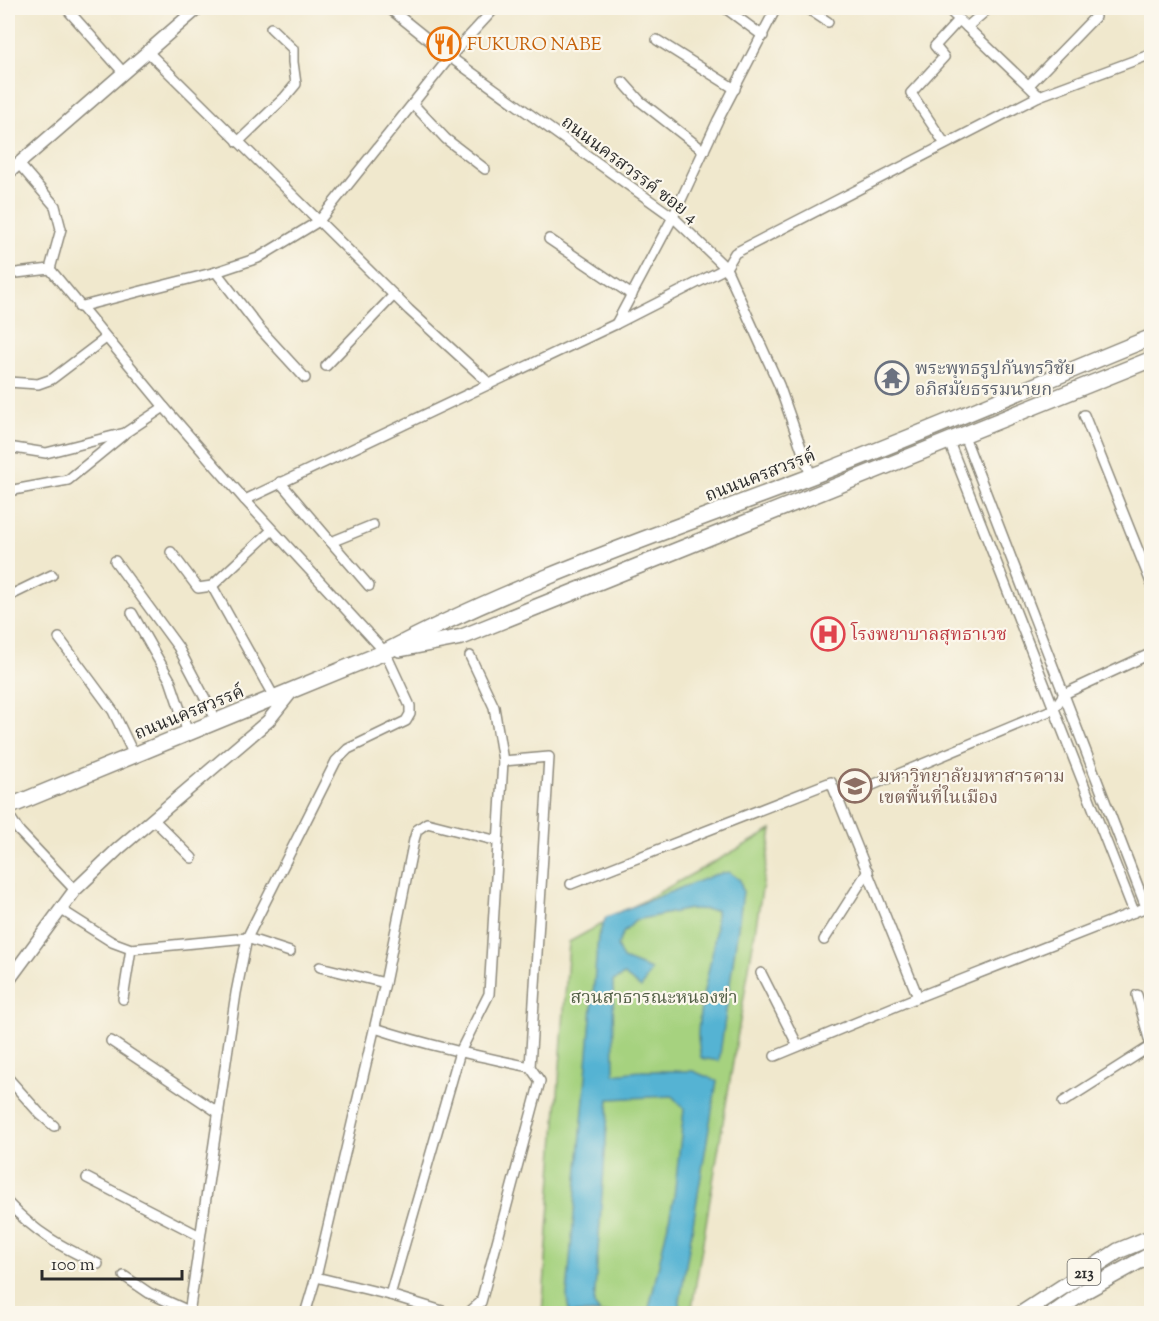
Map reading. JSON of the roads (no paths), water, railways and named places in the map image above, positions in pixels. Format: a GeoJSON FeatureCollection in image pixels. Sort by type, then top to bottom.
{"type":"FeatureCollection","features":[{"type":"Feature","properties":{"kind":"main road","name":"ถนนนครสวรรค์"},"geometry":{"type":"LineString","coordinates":[[8,807],[385,652],[443,621],[545,578],[811,477],[1152,337]]}},
{"type":"Feature","properties":{"kind":"main road","name":"ถนนนครสวรรค์"},"geometry":{"type":"LineString","coordinates":[[385,652],[450,640],[1152,359]]}},
{"type":"Feature","properties":{"kind":"main road"},"geometry":{"type":"LineString","coordinates":[[443,621],[450,640]]}},
{"type":"Feature","properties":{"kind":"main road","name":"213"},"geometry":{"type":"LineString","coordinates":[[1021,1314],[1094,1265],[1118,1251],[1152,1237]]}},
{"type":"Feature","properties":{"kind":"main road","name":"213"},"geometry":{"type":"LineString","coordinates":[[1053,1314],[1085,1291],[1152,1254]]}},
{"type":"Feature","properties":{"kind":"street"},"geometry":{"type":"LineString","coordinates":[[66,8],[123,72]]}},
{"type":"Feature","properties":{"kind":"street"},"geometry":{"type":"LineString","coordinates":[[8,173],[198,8]]}},
{"type":"Feature","properties":{"kind":"street","name":"ถนนนครสวรรค์ ซอย 4"},"geometry":{"type":"LineString","coordinates":[[389,8],[450,57],[673,217],[726,268],[779,385],[811,477]]}},
{"type":"Feature","properties":{"kind":"street"},"geometry":{"type":"LineString","coordinates":[[80,307],[216,272],[258,258],[319,221],[450,57],[495,8]]}},
{"type":"Feature","properties":{"kind":"street"},"geometry":{"type":"LineString","coordinates":[[725,8],[763,36]]}},
{"type":"Feature","properties":{"kind":"street"},"geometry":{"type":"LineString","coordinates":[[616,324],[673,217],[718,120],[776,8]]}},
{"type":"Feature","properties":{"kind":"street"},"geometry":{"type":"LineString","coordinates":[[807,8],[828,22]]}},
{"type":"Feature","properties":{"kind":"street"},"geometry":{"type":"LineString","coordinates":[[947,8],[1039,96]]}},
{"type":"Feature","properties":{"kind":"street"},"geometry":{"type":"LineString","coordinates":[[968,27],[989,8]]}},
{"type":"Feature","properties":{"kind":"street"},"geometry":{"type":"LineString","coordinates":[[1029,85],[1095,17]]}},
{"type":"Feature","properties":{"kind":"street"},"geometry":{"type":"LineString","coordinates":[[945,144],[910,93],[944,57],[935,46],[959,20]]}},
{"type":"Feature","properties":{"kind":"street"},"geometry":{"type":"LineString","coordinates":[[238,142],[272,111],[296,84],[292,62],[293,50],[271,28]]}},
{"type":"Feature","properties":{"kind":"street"},"geometry":{"type":"LineString","coordinates":[[657,40],[735,89]]}},
{"type":"Feature","properties":{"kind":"street"},"geometry":{"type":"LineString","coordinates":[[147,51],[394,295],[490,384]]}},
{"type":"Feature","properties":{"kind":"street"},"geometry":{"type":"LineString","coordinates":[[245,500],[616,324],[726,268],[735,253],[1039,96],[1152,54]]}},
{"type":"Feature","properties":{"kind":"street"},"geometry":{"type":"LineString","coordinates":[[622,82],[640,101],[704,151]]}},
{"type":"Feature","properties":{"kind":"street"},"geometry":{"type":"LineString","coordinates":[[413,104],[446,139],[485,169]]}},
{"type":"Feature","properties":{"kind":"street"},"geometry":{"type":"LineString","coordinates":[[19,164],[55,206],[61,229],[50,269]]}},
{"type":"Feature","properties":{"kind":"street"},"geometry":{"type":"LineString","coordinates":[[549,239],[632,295]]}},
{"type":"Feature","properties":{"kind":"street"},"geometry":{"type":"LineString","coordinates":[[8,274],[50,269]]}},
{"type":"Feature","properties":{"kind":"street"},"geometry":{"type":"LineString","coordinates":[[50,269],[164,407],[245,500],[385,652],[410,706],[410,714],[406,721],[348,749],[336,761],[247,938],[236,993],[189,1312],[149,1293],[124,1276]]}},
{"type":"Feature","properties":{"kind":"street"},"geometry":{"type":"LineString","coordinates":[[216,272],[260,329],[305,378]]}},
{"type":"Feature","properties":{"kind":"street"},"geometry":{"type":"LineString","coordinates":[[326,366],[394,295]]}},
{"type":"Feature","properties":{"kind":"street"},"geometry":{"type":"LineString","coordinates":[[8,382],[38,384],[52,379],[106,338]]}},
{"type":"Feature","properties":{"kind":"street"},"geometry":{"type":"LineString","coordinates":[[8,491],[68,480],[125,433],[164,407]]}},
{"type":"Feature","properties":{"kind":"street"},"geometry":{"type":"LineString","coordinates":[[1084,415],[1152,585]]}},
{"type":"Feature","properties":{"kind":"street"},"geometry":{"type":"LineString","coordinates":[[8,447],[46,453],[125,433]]}},
{"type":"Feature","properties":{"kind":"street"},"geometry":{"type":"LineString","coordinates":[[776,1056],[1149,906],[1118,833],[964,436]]}},
{"type":"Feature","properties":{"kind":"street"},"geometry":{"type":"LineString","coordinates":[[949,442],[1134,912]]}},
{"type":"Feature","properties":{"kind":"street"},"geometry":{"type":"LineString","coordinates":[[280,482],[369,586]]}},
{"type":"Feature","properties":{"kind":"street"},"geometry":{"type":"LineString","coordinates":[[331,542],[373,525]]}},
{"type":"Feature","properties":{"kind":"street"},"geometry":{"type":"LineString","coordinates":[[171,552],[198,588],[212,586],[272,530]]}},
{"type":"Feature","properties":{"kind":"street"},"geometry":{"type":"LineString","coordinates":[[988,543],[1003,537]]}},
{"type":"Feature","properties":{"kind":"street"},"geometry":{"type":"LineString","coordinates":[[115,561],[178,647],[217,721]]}},
{"type":"Feature","properties":{"kind":"street"},"geometry":{"type":"LineString","coordinates":[[8,599],[13,594],[52,575]]}},
{"type":"Feature","properties":{"kind":"street"},"geometry":{"type":"LineString","coordinates":[[212,586],[274,697]]}},
{"type":"Feature","properties":{"kind":"street"},"geometry":{"type":"LineString","coordinates":[[1008,594],[1023,588]]}},
{"type":"Feature","properties":{"kind":"street"},"geometry":{"type":"LineString","coordinates":[[132,613],[170,680],[188,733]]}},
{"type":"Feature","properties":{"kind":"street"},"geometry":{"type":"LineString","coordinates":[[1026,639],[1041,633]]}},
{"type":"Feature","properties":{"kind":"street"},"geometry":{"type":"LineString","coordinates":[[59,638],[112,711],[134,755]]}},
{"type":"Feature","properties":{"kind":"street"},"geometry":{"type":"LineString","coordinates":[[839,799],[1054,709],[1064,694],[1152,653]]}},
{"type":"Feature","properties":{"kind":"street"},"geometry":{"type":"LineString","coordinates":[[390,1295],[460,1052],[489,994],[503,761],[494,707],[470,656]]}},
{"type":"Feature","properties":{"kind":"street"},"geometry":{"type":"LineString","coordinates":[[8,981],[75,890],[153,819],[268,721],[292,690]]}},
{"type":"Feature","properties":{"kind":"street"},"geometry":{"type":"LineString","coordinates":[[1071,753],[1085,747]]}},
{"type":"Feature","properties":{"kind":"street"},"geometry":{"type":"LineString","coordinates":[[466,1314],[481,1302],[540,1081],[530,1067],[549,757],[503,761]]}},
{"type":"Feature","properties":{"kind":"street"},"geometry":{"type":"LineString","coordinates":[[571,884],[831,782],[918,997]]}},
{"type":"Feature","properties":{"kind":"street"},"geometry":{"type":"LineString","coordinates":[[1086,789],[1099,784]]}},
{"type":"Feature","properties":{"kind":"street"},"geometry":{"type":"LineString","coordinates":[[8,814],[19,831],[75,890]]}},
{"type":"Feature","properties":{"kind":"street"},"geometry":{"type":"LineString","coordinates":[[153,819],[192,858]]}},
{"type":"Feature","properties":{"kind":"street"},"geometry":{"type":"LineString","coordinates":[[305,1314],[316,1277],[375,1028],[417,830],[427,823],[498,841]]}},
{"type":"Feature","properties":{"kind":"street"},"geometry":{"type":"LineString","coordinates":[[1105,837],[1118,833]]}},
{"type":"Feature","properties":{"kind":"street"},"geometry":{"type":"LineString","coordinates":[[824,940],[868,871]]}},
{"type":"Feature","properties":{"kind":"street"},"geometry":{"type":"LineString","coordinates":[[60,909],[112,942],[131,950],[247,938],[290,952]]}},
{"type":"Feature","properties":{"kind":"street"},"geometry":{"type":"LineString","coordinates":[[123,999],[131,950]]}},
{"type":"Feature","properties":{"kind":"street"},"geometry":{"type":"LineString","coordinates":[[320,967],[385,983]]}},
{"type":"Feature","properties":{"kind":"street"},"geometry":{"type":"LineString","coordinates":[[761,973],[798,1047]]}},
{"type":"Feature","properties":{"kind":"street"},"geometry":{"type":"LineString","coordinates":[[1063,1102],[1151,1046],[1137,995]]}},
{"type":"Feature","properties":{"kind":"street"},"geometry":{"type":"LineString","coordinates":[[375,1028],[460,1052],[530,1067]]}},
{"type":"Feature","properties":{"kind":"street"},"geometry":{"type":"LineString","coordinates":[[111,1041],[219,1113]]}},
{"type":"Feature","properties":{"kind":"street"},"geometry":{"type":"LineString","coordinates":[[8,1078],[54,1126]]}},
{"type":"Feature","properties":{"kind":"street"},"geometry":{"type":"LineString","coordinates":[[87,1178],[200,1236]]}},
{"type":"Feature","properties":{"kind":"street"},"geometry":{"type":"LineString","coordinates":[[8,1203],[23,1219],[50,1240],[98,1264]]}},
{"type":"Feature","properties":{"kind":"street"},"geometry":{"type":"LineString","coordinates":[[316,1277],[390,1295],[452,1314]]}},
{"type":"Feature","properties":{"kind":"water"},"geometry":{"type":"Polygon","coordinates":[[[729,872],[740,880],[743,892],[719,1061],[701,1058],[698,1035],[714,941],[716,910],[690,909],[636,920],[623,933],[617,946],[623,959],[651,970],[641,988],[624,975],[613,981],[614,1074],[640,1071],[693,1071],[717,1081],[678,1313],[648,1313],[674,1197],[684,1109],[672,1096],[609,1099],[594,1305],[600,1313],[569,1313],[567,1295],[598,937],[606,917],[714,875],[729,872]]]}},
{"type":"Feature","properties":{"kind":"place","name":"FUKURO NABE"},"geometry":{"type":"Point","coordinates":[444,44]}},
{"type":"Feature","properties":{"kind":"place","name":"พระพุทธรูปกันทรวิชัย อภิสมัยธรรมนายก"},"geometry":{"type":"Point","coordinates":[892,378]}},
{"type":"Feature","properties":{"kind":"place","name":"โรงพยาบาลสุทธาเวช"},"geometry":{"type":"Point","coordinates":[828,634]}},
{"type":"Feature","properties":{"kind":"place","name":"มหาวิทยาลัยมหาสารคาม เขตพื้นที่ในเมือง"},"geometry":{"type":"Point","coordinates":[855,786]}},
{"type":"Feature","properties":{"kind":"park label","name":"สวนสาธารณะหนองข่า"},"geometry":{"type":"Point","coordinates":[654,997]}}]}
